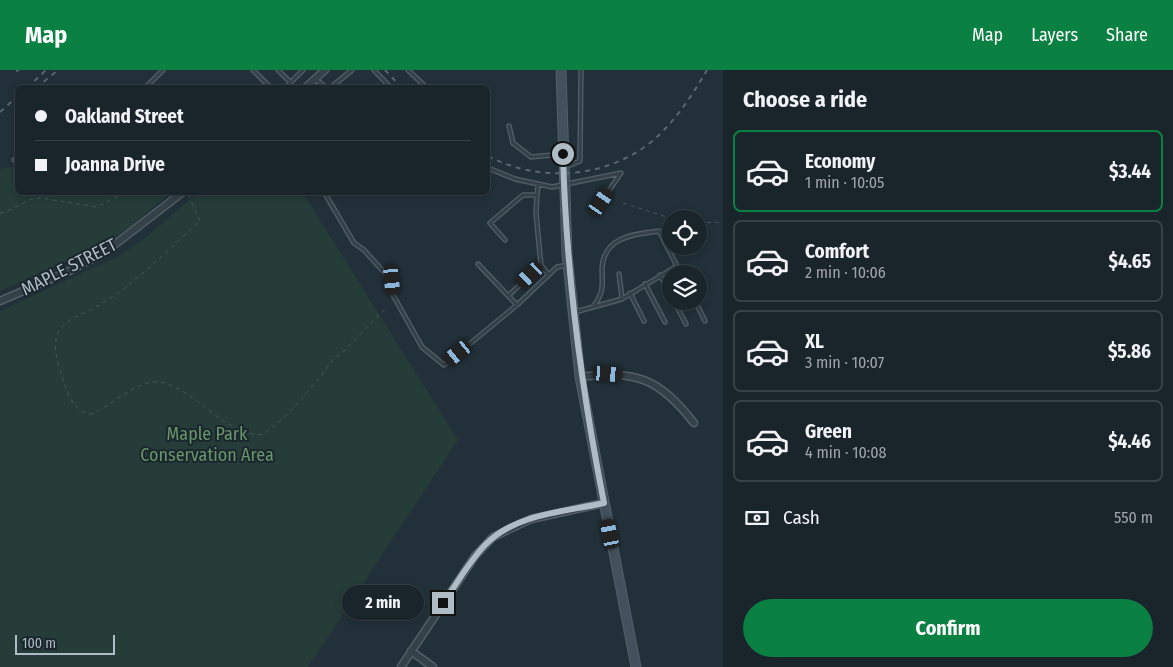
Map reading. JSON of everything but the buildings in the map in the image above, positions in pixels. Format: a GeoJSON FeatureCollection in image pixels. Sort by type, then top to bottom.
{"type":"FeatureCollection","features":[{"type":"Feature","properties":{"kind":"main road"},"geometry":{"type":"LineString","coordinates":[[561,70],[568,265],[580,377],[636,667]]}},
{"type":"Feature","properties":{"kind":"street"},"geometry":{"type":"LineString","coordinates":[[308,85],[325,70]]}},
{"type":"Feature","properties":{"kind":"street","name":"MAPLE STREET"},"geometry":{"type":"LineString","coordinates":[[0,301],[69,271],[105,252],[179,195]]}},
{"type":"Feature","properties":{"kind":"street"},"geometry":{"type":"LineString","coordinates":[[580,377],[608,374],[624,375],[652,383],[666,391],[694,423]]}},
{"type":"Feature","properties":{"kind":"street"},"geometry":{"type":"LineString","coordinates":[[401,667],[475,556],[493,537],[531,519],[604,503]]}},
{"type":"Feature","properties":{"kind":"street"},"geometry":{"type":"LineString","coordinates":[[412,651],[433,667]]}},
{"type":"Feature","properties":{"kind":"lane"},"geometry":{"type":"LineString","coordinates":[[148,85],[163,70]]}},
{"type":"Feature","properties":{"kind":"lane"},"geometry":{"type":"LineString","coordinates":[[254,70],[267,85]]}},
{"type":"Feature","properties":{"kind":"lane"},"geometry":{"type":"LineString","coordinates":[[278,70],[290,82]]}},
{"type":"Feature","properties":{"kind":"lane"},"geometry":{"type":"LineString","coordinates":[[288,85],[303,70]]}},
{"type":"Feature","properties":{"kind":"lane"},"geometry":{"type":"LineString","coordinates":[[333,85],[352,70]]}},
{"type":"Feature","properties":{"kind":"lane"},"geometry":{"type":"LineString","coordinates":[[374,70],[388,85]]}},
{"type":"Feature","properties":{"kind":"lane"},"geometry":{"type":"LineString","coordinates":[[408,70],[424,85]]}},
{"type":"Feature","properties":{"kind":"lane"},"geometry":{"type":"LineString","coordinates":[[563,167],[580,161],[581,70]]}},
{"type":"Feature","properties":{"kind":"lane"},"geometry":{"type":"LineString","coordinates":[[315,78],[325,85]]}},
{"type":"Feature","properties":{"kind":"lane"},"geometry":{"type":"LineString","coordinates":[[509,126],[513,143],[531,157],[563,154]]}},
{"type":"Feature","properties":{"kind":"lane"},"geometry":{"type":"LineString","coordinates":[[490,169],[515,179],[552,187],[621,173],[601,202]]}},
{"type":"Feature","properties":{"kind":"lane"},"geometry":{"type":"LineString","coordinates":[[538,184],[536,213],[541,265],[548,274]]}},
{"type":"Feature","properties":{"kind":"lane"},"geometry":{"type":"LineString","coordinates":[[326,195],[354,242],[392,280],[393,295],[422,347],[444,365],[517,304],[556,267],[568,265]]}},
{"type":"Feature","properties":{"kind":"lane"},"geometry":{"type":"LineString","coordinates":[[505,240],[490,223],[523,195],[537,196]]}},
{"type":"Feature","properties":{"kind":"lane"},"geometry":{"type":"LineString","coordinates":[[593,308],[601,297],[603,288],[604,256],[618,240],[628,235],[659,230],[676,265]]}},
{"type":"Feature","properties":{"kind":"lane"},"geometry":{"type":"LineString","coordinates":[[478,264],[517,304]]}},
{"type":"Feature","properties":{"kind":"lane"},"geometry":{"type":"LineString","coordinates":[[508,295],[541,265]]}},
{"type":"Feature","properties":{"kind":"lane"},"geometry":{"type":"LineString","coordinates":[[619,274],[622,299]]}},
{"type":"Feature","properties":{"kind":"lane"},"geometry":{"type":"LineString","coordinates":[[572,313],[622,299],[660,275],[662,279]]}},
{"type":"Feature","properties":{"kind":"lane"},"geometry":{"type":"LineString","coordinates":[[645,284],[665,322]]}},
{"type":"Feature","properties":{"kind":"lane"},"geometry":{"type":"LineString","coordinates":[[630,293],[644,321]]}},
{"type":"Feature","properties":{"kind":"lane"},"geometry":{"type":"LineString","coordinates":[[679,310],[686,324]]}},
{"type":"Feature","properties":{"kind":"lane"},"geometry":{"type":"LineString","coordinates":[[700,310],[705,321]]}},
{"type":"Feature","properties":{"kind":"path"},"geometry":{"type":"LineString","coordinates":[[0,213],[6,212],[29,200],[41,198],[97,207],[120,195]]}},
{"type":"Feature","properties":{"kind":"path"},"geometry":{"type":"LineString","coordinates":[[188,195],[200,221],[116,295],[74,318],[58,332],[56,339],[58,361],[67,391],[74,405],[82,413],[91,414],[139,387],[160,382],[182,392],[216,416],[249,434],[264,434],[287,414],[333,359],[343,352],[385,309]]}},
{"type":"Feature","properties":{"kind":"path"},"geometry":{"type":"LineString","coordinates":[[622,203],[662,216]]}},
{"type":"Feature","properties":{"kind":"path"},"geometry":{"type":"LineString","coordinates":[[707,223],[723,222]]}},
{"type":"Feature","properties":{"kind":"green space"},"geometry":{"type":"Polygon","coordinates":[[[15,166],[15,195],[168,195],[129,228],[103,245],[0,291],[0,169],[15,166]]]}},
{"type":"Feature","properties":{"kind":"green space","name":"Maple Park Conservation Area"},"geometry":{"type":"Polygon","coordinates":[[[195,195],[304,195],[458,440],[308,667],[0,667],[0,311],[119,256],[145,238],[195,195]]]}},
{"type":"Feature","properties":{"kind":"railway"},"geometry":{"type":"LineString","coordinates":[[30,85],[46,70]]}},
{"type":"Feature","properties":{"kind":"railway"},"geometry":{"type":"LineString","coordinates":[[40,85],[58,70]]}},
{"type":"Feature","properties":{"kind":"railway"},"geometry":{"type":"LineString","coordinates":[[385,70],[399,85]]}},
{"type":"Feature","properties":{"kind":"railway"},"geometry":{"type":"LineString","coordinates":[[490,157],[509,165],[532,171],[555,173],[579,172],[602,167],[624,159],[644,147],[669,125],[707,70]]}},
{"type":"Feature","properties":{"kind":"railway"},"geometry":{"type":"LineString","coordinates":[[0,112],[15,99]]}},
{"type":"Feature","properties":{"kind":"route"},"geometry":{"type":"LineString","coordinates":[[443,603],[475,556],[486,543],[500,533],[531,519],[604,503],[580,377],[573,318],[567,254],[563,154]]}}]}
